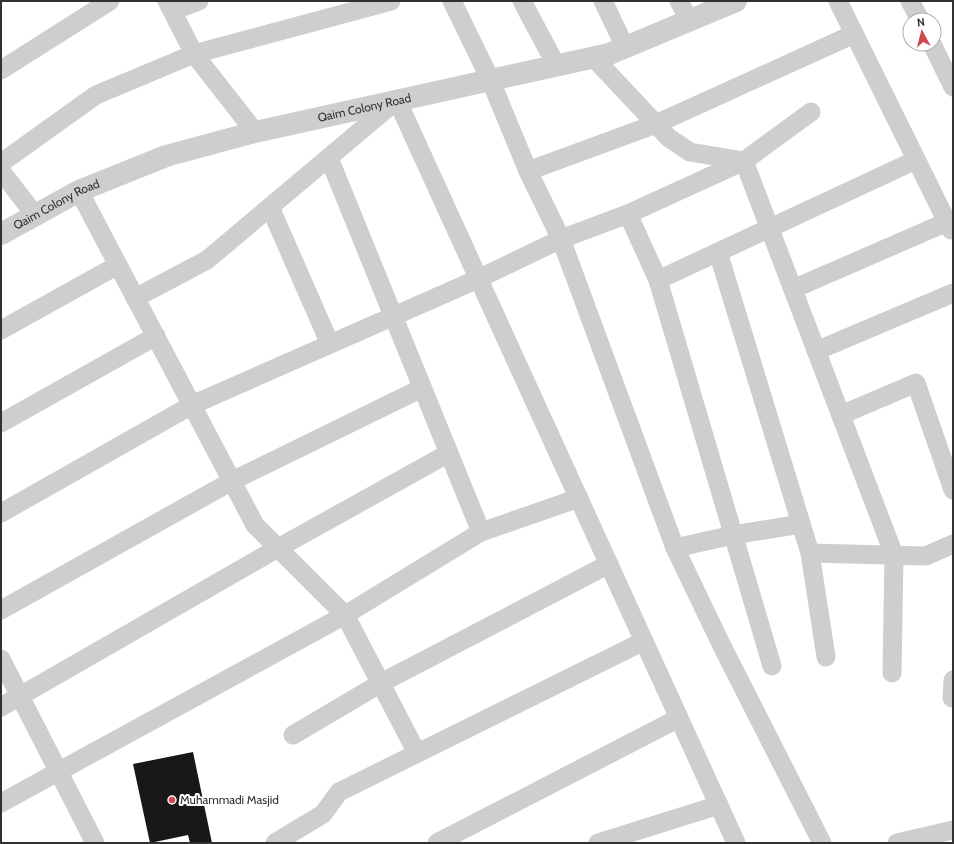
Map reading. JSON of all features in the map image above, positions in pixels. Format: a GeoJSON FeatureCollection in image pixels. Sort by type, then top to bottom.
{"type":"FeatureCollection","features":[{"type":"Feature","properties":{"kind":"street"},"geometry":{"type":"LineString","coordinates":[[1,70],[110,1]]}},
{"type":"Feature","properties":{"kind":"street"},"geometry":{"type":"LineString","coordinates":[[199,1],[170,6],[194,54],[255,132]]}},
{"type":"Feature","properties":{"kind":"street"},"geometry":{"type":"LineString","coordinates":[[1,163],[96,95],[194,54],[391,1]]}},
{"type":"Feature","properties":{"kind":"street"},"geometry":{"type":"LineString","coordinates":[[452,1],[490,79],[528,171],[561,239],[675,548],[722,646],[822,843]]}},
{"type":"Feature","properties":{"kind":"street"},"geometry":{"type":"LineString","coordinates":[[522,1],[556,65]]}},
{"type":"Feature","properties":{"kind":"street"},"geometry":{"type":"LineString","coordinates":[[603,1],[625,47]]}},
{"type":"Feature","properties":{"kind":"street"},"geometry":{"type":"LineString","coordinates":[[679,1],[689,20]]}},
{"type":"Feature","properties":{"kind":"street","name":"Qaim Colony Road"},"geometry":{"type":"LineString","coordinates":[[1,234],[79,191],[166,156],[255,132],[609,54],[736,1]]}},
{"type":"Feature","properties":{"kind":"street"},"geometry":{"type":"LineString","coordinates":[[793,289],[950,225],[916,160],[838,1]]}},
{"type":"Feature","properties":{"kind":"street"},"geometry":{"type":"LineString","coordinates":[[910,1],[916,12]]}},
{"type":"Feature","properties":{"kind":"street"},"geometry":{"type":"LineString","coordinates":[[528,171],[656,124],[854,34]]}},
{"type":"Feature","properties":{"kind":"street"},"geometry":{"type":"LineString","coordinates":[[936,52],[953,87]]}},
{"type":"Feature","properties":{"kind":"street"},"geometry":{"type":"LineString","coordinates":[[593,57],[669,138],[690,152],[744,161]]}},
{"type":"Feature","properties":{"kind":"street"},"geometry":{"type":"LineString","coordinates":[[135,298],[207,260],[397,100],[736,843]]}},
{"type":"Feature","properties":{"kind":"street"},"geometry":{"type":"LineString","coordinates":[[1,513],[192,405],[478,279],[561,239],[628,214],[744,161],[811,112]]}},
{"type":"Feature","properties":{"kind":"street"},"geometry":{"type":"LineString","coordinates":[[329,158],[481,532]]}},
{"type":"Feature","properties":{"kind":"street"},"geometry":{"type":"LineString","coordinates":[[658,280],[916,160]]}},
{"type":"Feature","properties":{"kind":"street"},"geometry":{"type":"LineString","coordinates":[[744,161],[894,555],[892,673]]}},
{"type":"Feature","properties":{"kind":"street"},"geometry":{"type":"LineString","coordinates":[[1,171],[35,215]]}},
{"type":"Feature","properties":{"kind":"street"},"geometry":{"type":"LineString","coordinates":[[79,191],[255,525],[345,615],[417,753]]}},
{"type":"Feature","properties":{"kind":"street"},"geometry":{"type":"LineString","coordinates":[[270,207],[330,344]]}},
{"type":"Feature","properties":{"kind":"street"},"geometry":{"type":"LineString","coordinates":[[628,214],[658,280],[772,666]]}},
{"type":"Feature","properties":{"kind":"street"},"geometry":{"type":"LineString","coordinates":[[718,252],[810,553],[826,657]]}},
{"type":"Feature","properties":{"kind":"street"},"geometry":{"type":"LineString","coordinates":[[1,330],[118,265]]}},
{"type":"Feature","properties":{"kind":"street"},"geometry":{"type":"LineString","coordinates":[[816,351],[953,293]]}},
{"type":"Feature","properties":{"kind":"street"},"geometry":{"type":"LineString","coordinates":[[1,423],[156,336]]}},
{"type":"Feature","properties":{"kind":"street"},"geometry":{"type":"LineString","coordinates":[[841,415],[916,383],[953,490]]}},
{"type":"Feature","properties":{"kind":"street"},"geometry":{"type":"LineString","coordinates":[[1,610],[232,481],[422,388]]}},
{"type":"Feature","properties":{"kind":"street"},"geometry":{"type":"LineString","coordinates":[[1,707],[278,548],[449,454]]}},
{"type":"Feature","properties":{"kind":"street"},"geometry":{"type":"LineString","coordinates":[[1,804],[345,615],[481,532],[579,498]]}},
{"type":"Feature","properties":{"kind":"street"},"geometry":{"type":"LineString","coordinates":[[675,548],[733,535],[801,524]]}},
{"type":"Feature","properties":{"kind":"street"},"geometry":{"type":"LineString","coordinates":[[810,553],[926,556],[953,544]]}},
{"type":"Feature","properties":{"kind":"street"},"geometry":{"type":"LineString","coordinates":[[293,735],[381,684],[609,564]]}},
{"type":"Feature","properties":{"kind":"street"},"geometry":{"type":"LineString","coordinates":[[275,843],[323,814],[339,792],[644,641]]}},
{"type":"Feature","properties":{"kind":"street"},"geometry":{"type":"LineString","coordinates":[[1,659],[95,843]]}},
{"type":"Feature","properties":{"kind":"street"},"geometry":{"type":"LineString","coordinates":[[952,698],[953,680]]}},
{"type":"Feature","properties":{"kind":"street"},"geometry":{"type":"LineString","coordinates":[[437,843],[679,718]]}},
{"type":"Feature","properties":{"kind":"street"},"geometry":{"type":"LineString","coordinates":[[598,843],[719,805]]}},
{"type":"Feature","properties":{"kind":"street"},"geometry":{"type":"LineString","coordinates":[[897,843],[953,830]]}},
{"type":"Feature","properties":{"kind":"building","name":"Muhammadi Masjid"},"geometry":{"type":"Polygon","coordinates":[[[193,752],[212,843],[190,843],[188,835],[150,843],[133,764],[193,752]]]}},
{"type":"Feature","properties":{"kind":"place","name":"Muhammadi Masjid"},"geometry":{"type":"Point","coordinates":[172,800]}}]}
